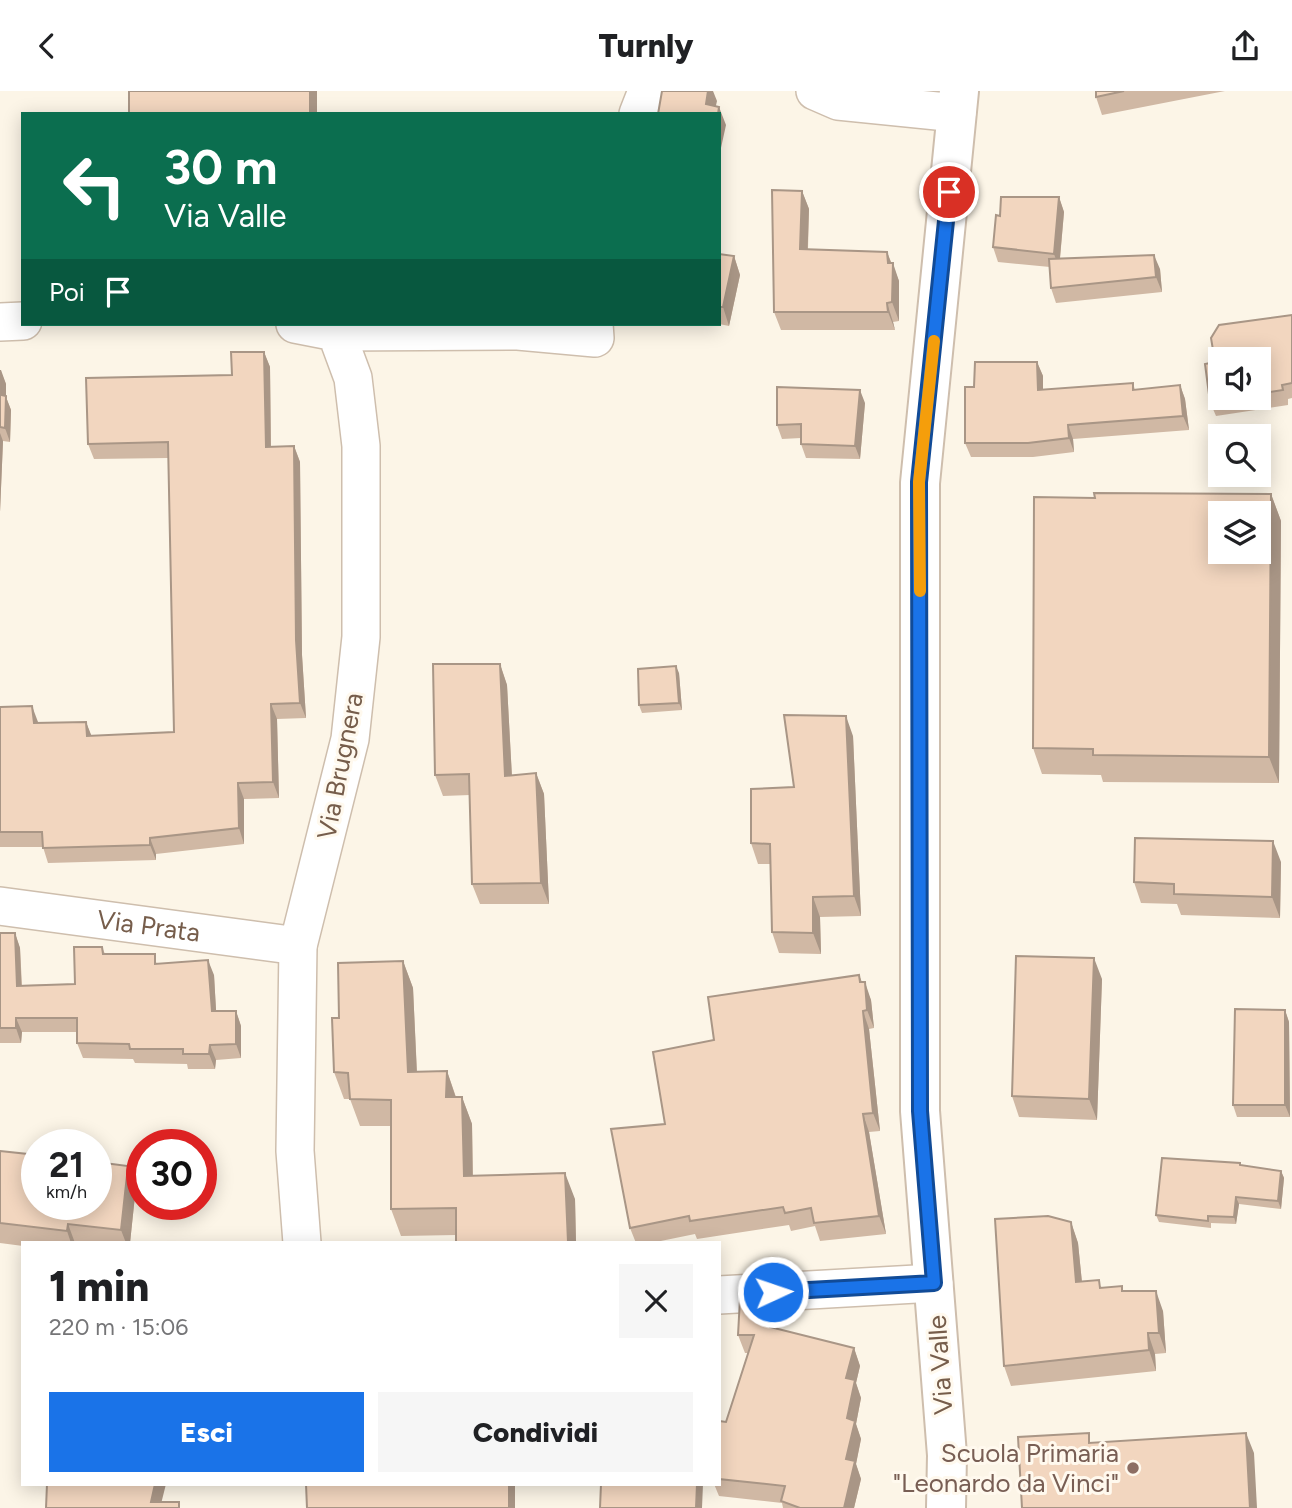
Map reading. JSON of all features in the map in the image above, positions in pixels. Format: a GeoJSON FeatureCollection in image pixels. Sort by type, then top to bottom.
{"type":"FeatureCollection","features":[{"type":"Feature","properties":{"kind":"street"},"geometry":{"type":"LineString","coordinates":[[639,112],[647,91]]}},
{"type":"Feature","properties":{"kind":"street"},"geometry":{"type":"LineString","coordinates":[[815,91],[838,101],[958,102]]}},
{"type":"Feature","properties":{"kind":"street","name":"Via Valle"},"geometry":{"type":"LineString","coordinates":[[946,1508],[947,1455],[920,1111],[919,482],[958,102]]}},
{"type":"Feature","properties":{"kind":"street"},"geometry":{"type":"LineString","coordinates":[[0,322],[21,321]]}},
{"type":"Feature","properties":{"kind":"street"},"geometry":{"type":"LineString","coordinates":[[305,326],[336,332],[518,331],[595,338],[594,326]]}},
{"type":"Feature","properties":{"kind":"street","name":"Via Brugnera"},"geometry":{"type":"LineString","coordinates":[[302,1241],[295,1151],[298,946],[350,739],[361,636],[361,446],[353,378],[336,332]]}},
{"type":"Feature","properties":{"kind":"street","name":"Via Prata"},"geometry":{"type":"LineString","coordinates":[[0,906],[298,946]]}},
{"type":"Feature","properties":{"kind":"street"},"geometry":{"type":"LineString","coordinates":[[721,1295],[934,1283]]}},
{"type":"Feature","properties":{"kind":"building"},"geometry":{"type":"Polygon","coordinates":[[[129,91],[310,91],[310,112],[129,112],[129,91]]]}},
{"type":"Feature","properties":{"kind":"building"},"geometry":{"type":"Polygon","coordinates":[[[662,91],[708,91],[706,104],[719,107],[718,112],[658,112],[662,91]]]}},
{"type":"Feature","properties":{"kind":"building"},"geometry":{"type":"Polygon","coordinates":[[[1096,91],[1124,91],[1096,97],[1096,91]]]}},
{"type":"Feature","properties":{"kind":"building"},"geometry":{"type":"Polygon","coordinates":[[[772,190],[802,191],[800,249],[887,252],[888,263],[893,263],[892,302],[887,303],[888,312],[774,312],[772,190]]]}},
{"type":"Feature","properties":{"kind":"building"},"geometry":{"type":"Polygon","coordinates":[[[1001,197],[1059,197],[1054,254],[993,247],[1001,197]]]}},
{"type":"Feature","properties":{"kind":"building"},"geometry":{"type":"Polygon","coordinates":[[[721,254],[734,256],[721,307],[721,254]]]}},
{"type":"Feature","properties":{"kind":"building"},"geometry":{"type":"Polygon","coordinates":[[[1154,255],[1156,277],[1051,288],[1049,259],[1154,255]]]}},
{"type":"Feature","properties":{"kind":"building"},"geometry":{"type":"Polygon","coordinates":[[[1292,315],[1292,383],[1282,385],[1283,390],[1271,392],[1271,347],[1212,347],[1211,338],[1219,325],[1292,315]]]}},
{"type":"Feature","properties":{"kind":"building"},"geometry":{"type":"Polygon","coordinates":[[[231,352],[264,352],[266,447],[294,446],[296,640],[300,703],[271,704],[273,782],[238,783],[239,828],[150,838],[150,845],[43,848],[42,832],[0,832],[0,707],[32,706],[34,723],[86,722],[87,736],[174,732],[168,442],[88,444],[86,378],[232,375],[231,352]]]}},
{"type":"Feature","properties":{"kind":"building"},"geometry":{"type":"Polygon","coordinates":[[[975,362],[1037,362],[1038,390],[1133,383],[1133,390],[1180,385],[1183,416],[1068,425],[1069,438],[1028,443],[965,443],[965,387],[974,387],[975,362]]]}},
{"type":"Feature","properties":{"kind":"building"},"geometry":{"type":"Polygon","coordinates":[[[1208,363],[1208,387],[1205,364],[1208,363]]]}},
{"type":"Feature","properties":{"kind":"building"},"geometry":{"type":"Polygon","coordinates":[[[0,370],[1,395],[6,396],[5,428],[0,427],[0,370]]]}},
{"type":"Feature","properties":{"kind":"building"},"geometry":{"type":"Polygon","coordinates":[[[777,387],[860,390],[855,446],[801,444],[801,424],[777,425],[777,387]]]}},
{"type":"Feature","properties":{"kind":"building"},"geometry":{"type":"Polygon","coordinates":[[[1094,493],[1271,494],[1271,501],[1208,501],[1208,564],[1270,564],[1269,757],[1093,755],[1093,749],[1033,748],[1034,497],[1095,498],[1094,493]]]}},
{"type":"Feature","properties":{"kind":"building"},"geometry":{"type":"Polygon","coordinates":[[[433,664],[500,664],[505,776],[536,773],[541,883],[472,884],[469,774],[435,775],[433,664]]]}},
{"type":"Feature","properties":{"kind":"building"},"geometry":{"type":"Polygon","coordinates":[[[676,666],[679,703],[639,705],[638,669],[676,666]]]}},
{"type":"Feature","properties":{"kind":"building"},"geometry":{"type":"Polygon","coordinates":[[[784,715],[846,716],[854,896],[813,897],[813,933],[772,932],[770,844],[751,843],[751,789],[794,787],[784,715]]]}},
{"type":"Feature","properties":{"kind":"building"},"geometry":{"type":"Polygon","coordinates":[[[1135,838],[1273,841],[1272,897],[1174,894],[1174,884],[1134,882],[1135,838]]]}},
{"type":"Feature","properties":{"kind":"building"},"geometry":{"type":"Polygon","coordinates":[[[0,933],[15,933],[17,986],[75,984],[74,947],[102,947],[103,954],[155,954],[155,964],[208,960],[212,1011],[236,1011],[236,1044],[210,1045],[209,1054],[183,1054],[183,1049],[130,1049],[129,1044],[77,1043],[77,1018],[16,1018],[16,1028],[0,1028],[0,933]]]}},
{"type":"Feature","properties":{"kind":"building"},"geometry":{"type":"Polygon","coordinates":[[[1016,956],[1094,958],[1089,1099],[1012,1096],[1016,956]]]}},
{"type":"Feature","properties":{"kind":"building"},"geometry":{"type":"Polygon","coordinates":[[[403,961],[408,1072],[447,1071],[446,1097],[462,1097],[464,1176],[565,1173],[568,1241],[456,1241],[456,1208],[391,1209],[391,1100],[350,1099],[348,1073],[334,1072],[332,1018],[339,1018],[338,963],[403,961]]]}},
{"type":"Feature","properties":{"kind":"building"},"geometry":{"type":"Polygon","coordinates":[[[859,975],[860,982],[865,982],[867,1010],[863,1011],[873,1113],[863,1114],[879,1216],[814,1223],[811,1208],[785,1213],[783,1207],[690,1221],[689,1216],[630,1228],[611,1129],[665,1124],[653,1052],[714,1040],[708,997],[859,975]]]}},
{"type":"Feature","properties":{"kind":"building"},"geometry":{"type":"Polygon","coordinates":[[[1235,1009],[1285,1010],[1285,1105],[1233,1105],[1235,1009]]]}},
{"type":"Feature","properties":{"kind":"building"},"geometry":{"type":"Polygon","coordinates":[[[0,1151],[21,1153],[21,1220],[112,1220],[112,1164],[126,1166],[121,1230],[68,1224],[67,1231],[0,1223],[0,1151]]]}},
{"type":"Feature","properties":{"kind":"building"},"geometry":{"type":"Polygon","coordinates":[[[1162,1158],[1240,1163],[1281,1171],[1278,1201],[1236,1197],[1234,1217],[1208,1216],[1208,1221],[1156,1215],[1162,1158]]]}},
{"type":"Feature","properties":{"kind":"building"},"geometry":{"type":"Polygon","coordinates":[[[1048,1216],[1071,1222],[1076,1282],[1099,1280],[1100,1288],[1122,1286],[1122,1291],[1156,1291],[1159,1333],[1148,1333],[1149,1350],[1004,1366],[995,1219],[1048,1216]]]}},
{"type":"Feature","properties":{"kind":"building"},"geometry":{"type":"Polygon","coordinates":[[[771,1295],[770,1327],[854,1348],[846,1378],[855,1380],[847,1418],[855,1421],[846,1459],[855,1461],[844,1508],[800,1508],[781,1501],[785,1486],[721,1479],[721,1421],[726,1422],[754,1335],[738,1335],[740,1299],[771,1295]]]}},
{"type":"Feature","properties":{"kind":"building"},"geometry":{"type":"Polygon","coordinates":[[[1089,1433],[1089,1443],[1246,1433],[1250,1508],[1022,1508],[1018,1437],[1089,1433]]]}},
{"type":"Feature","properties":{"kind":"building"},"geometry":{"type":"Polygon","coordinates":[[[47,1486],[155,1486],[151,1502],[179,1502],[179,1508],[46,1508],[47,1486]]]}},
{"type":"Feature","properties":{"kind":"building"},"geometry":{"type":"Polygon","coordinates":[[[306,1486],[509,1486],[509,1508],[307,1508],[306,1486]]]}},
{"type":"Feature","properties":{"kind":"building"},"geometry":{"type":"Polygon","coordinates":[[[601,1486],[697,1486],[696,1508],[600,1508],[601,1486]]]}},
{"type":"Feature","properties":{"kind":"slow traffic"},"geometry":{"type":"LineString","coordinates":[[920,591],[919,482],[934,341]]}},
{"type":"Feature","properties":{"kind":"place","name":"Scuola Primaria \"Leonardo da Vinci\""},"geometry":{"type":"Point","coordinates":[1133,1468]}},
{"type":"Feature","properties":{"kind":"route"},"geometry":{"type":"LineString","coordinates":[[773,1292],[934,1283],[920,1111],[922,830],[919,482],[949,192]]}}]}
